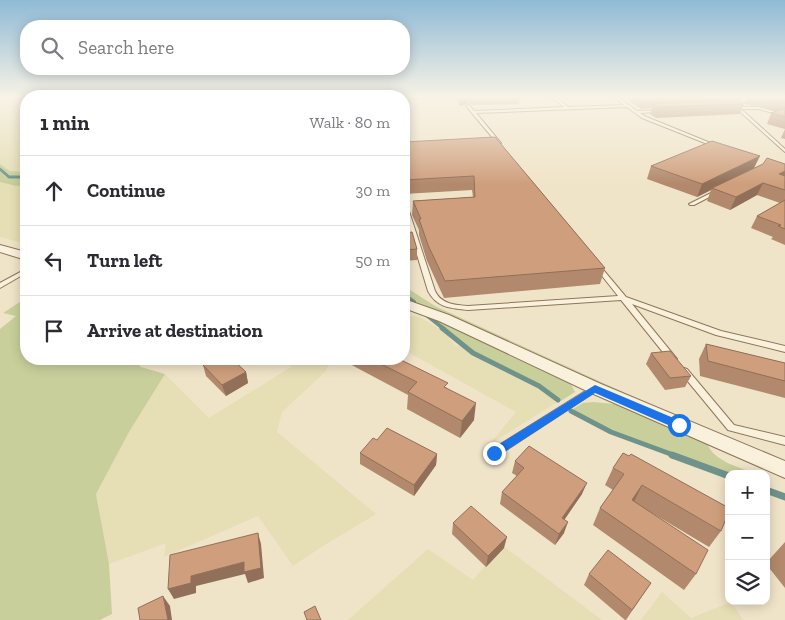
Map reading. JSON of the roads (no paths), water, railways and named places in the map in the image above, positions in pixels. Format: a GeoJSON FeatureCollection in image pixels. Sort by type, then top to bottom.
{"type":"FeatureCollection","features":[{"type":"Feature","properties":{"kind":"street"},"geometry":{"type":"LineString","coordinates":[[0,248],[20,254]]}},
{"type":"Feature","properties":{"kind":"street"},"geometry":{"type":"LineString","coordinates":[[410,305],[444,318],[595,388],[785,470]]}},
{"type":"Feature","properties":{"kind":"lane"},"geometry":{"type":"LineString","coordinates":[[485,126],[504,151]]}},
{"type":"Feature","properties":{"kind":"lane"},"geometry":{"type":"LineString","coordinates":[[668,126],[722,148]]}},
{"type":"Feature","properties":{"kind":"lane"},"geometry":{"type":"LineString","coordinates":[[758,126],[785,151]]}},
{"type":"Feature","properties":{"kind":"lane"},"geometry":{"type":"LineString","coordinates":[[692,204],[717,192]]}},
{"type":"Feature","properties":{"kind":"lane"},"geometry":{"type":"LineString","coordinates":[[410,223],[430,284],[431,293],[438,301],[444,304],[468,308],[622,298],[719,333],[785,349]]}},
{"type":"Feature","properties":{"kind":"lane"},"geometry":{"type":"LineString","coordinates":[[591,259],[731,428],[785,442]]}},
{"type":"Feature","properties":{"kind":"lane"},"geometry":{"type":"LineString","coordinates":[[0,286],[20,274]]}},
{"type":"Feature","properties":{"kind":"lane"},"geometry":{"type":"LineString","coordinates":[[494,453],[595,388]]}},
{"type":"Feature","properties":{"kind":"waterway"},"geometry":{"type":"LineString","coordinates":[[0,169],[9,177],[20,177]]}},
{"type":"Feature","properties":{"kind":"waterway"},"geometry":{"type":"LineString","coordinates":[[410,299],[414,302]]}},
{"type":"Feature","properties":{"kind":"waterway"},"geometry":{"type":"LineString","coordinates":[[424,313],[444,329]]}},
{"type":"Feature","properties":{"kind":"waterway"},"geometry":{"type":"LineString","coordinates":[[442,328],[473,353],[539,386],[558,400]]}},
{"type":"Feature","properties":{"kind":"waterway"},"geometry":{"type":"LineString","coordinates":[[571,411],[611,432],[676,456]]}},
{"type":"Feature","properties":{"kind":"waterway"},"geometry":{"type":"LineString","coordinates":[[672,455],[725,475]]}},
{"type":"Feature","properties":{"kind":"waterway"},"geometry":{"type":"LineString","coordinates":[[770,491],[785,497]]}}]}
